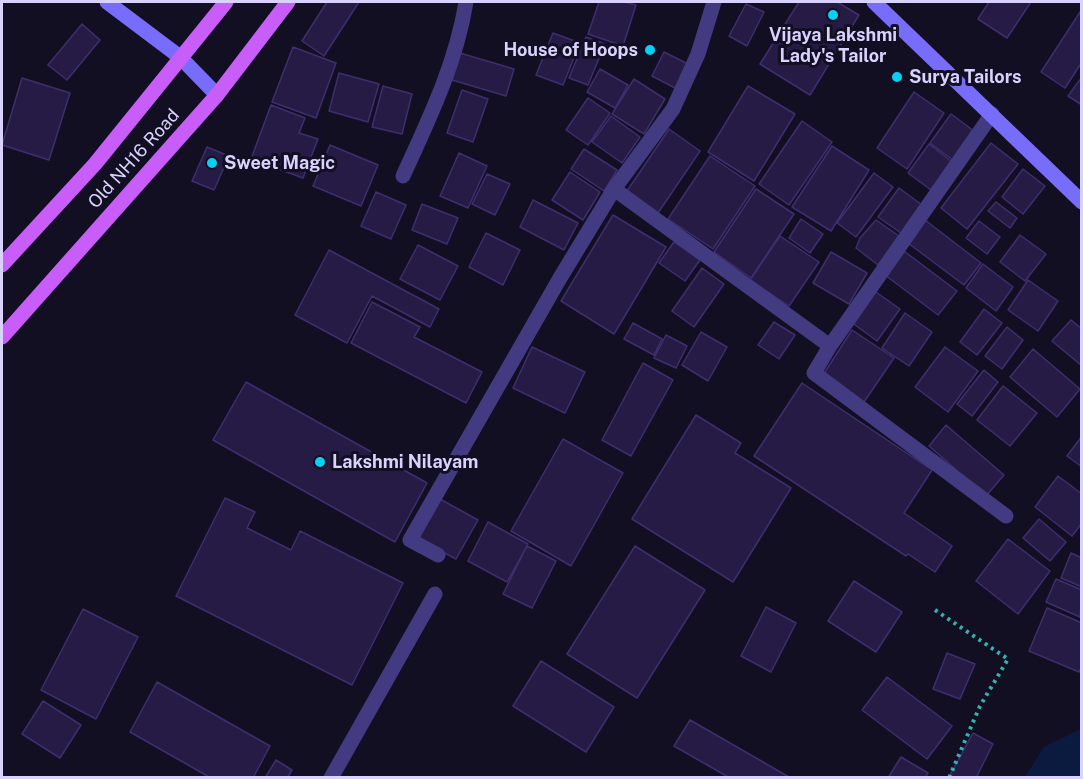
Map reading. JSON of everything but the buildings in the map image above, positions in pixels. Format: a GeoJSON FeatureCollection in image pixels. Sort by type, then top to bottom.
{"type":"FeatureCollection","features":[{"type":"Feature","properties":{"kind":"main road","name":"Old NH16 Road"},"geometry":{"type":"LineString","coordinates":[[2,265],[95,164],[226,2]]}},
{"type":"Feature","properties":{"kind":"main road","name":"Old NH16 Road"},"geometry":{"type":"LineString","coordinates":[[2,337],[217,95],[288,2]]}},
{"type":"Feature","properties":{"kind":"street"},"geometry":{"type":"LineString","coordinates":[[107,2],[180,57],[217,95]]}},
{"type":"Feature","properties":{"kind":"street"},"geometry":{"type":"LineString","coordinates":[[403,176],[442,90],[462,30],[466,2]]}},
{"type":"Feature","properties":{"kind":"street"},"geometry":{"type":"LineString","coordinates":[[438,555],[410,540],[560,278],[614,189],[673,109],[698,54],[709,2]]}},
{"type":"Feature","properties":{"kind":"street"},"geometry":{"type":"LineString","coordinates":[[874,2],[1082,202]]}},
{"type":"Feature","properties":{"kind":"street"},"geometry":{"type":"LineString","coordinates":[[992,114],[830,346],[814,373],[1006,516]]}},
{"type":"Feature","properties":{"kind":"street"},"geometry":{"type":"LineString","coordinates":[[614,189],[830,346]]}},
{"type":"Feature","properties":{"kind":"street"},"geometry":{"type":"LineString","coordinates":[[331,777],[435,594]]}},
{"type":"Feature","properties":{"kind":"path"},"geometry":{"type":"LineString","coordinates":[[935,609],[1008,659],[981,706],[949,777]]}},
{"type":"Feature","properties":{"kind":"water"},"geometry":{"type":"Polygon","coordinates":[[[1081,729],[1081,777],[1025,777],[1044,747],[1081,729]]]}},
{"type":"Feature","properties":{"kind":"place","name":"Vijaya Lakshmi Lady's Tailor"},"geometry":{"type":"Point","coordinates":[833,15]}},
{"type":"Feature","properties":{"kind":"place","name":"House of Hoops"},"geometry":{"type":"Point","coordinates":[650,50]}},
{"type":"Feature","properties":{"kind":"place","name":"Surya Tailors"},"geometry":{"type":"Point","coordinates":[897,77]}},
{"type":"Feature","properties":{"kind":"place","name":"Sweet Magic"},"geometry":{"type":"Point","coordinates":[212,163]}},
{"type":"Feature","properties":{"kind":"place","name":"Lakshmi Nilayam"},"geometry":{"type":"Point","coordinates":[320,462]}}]}
